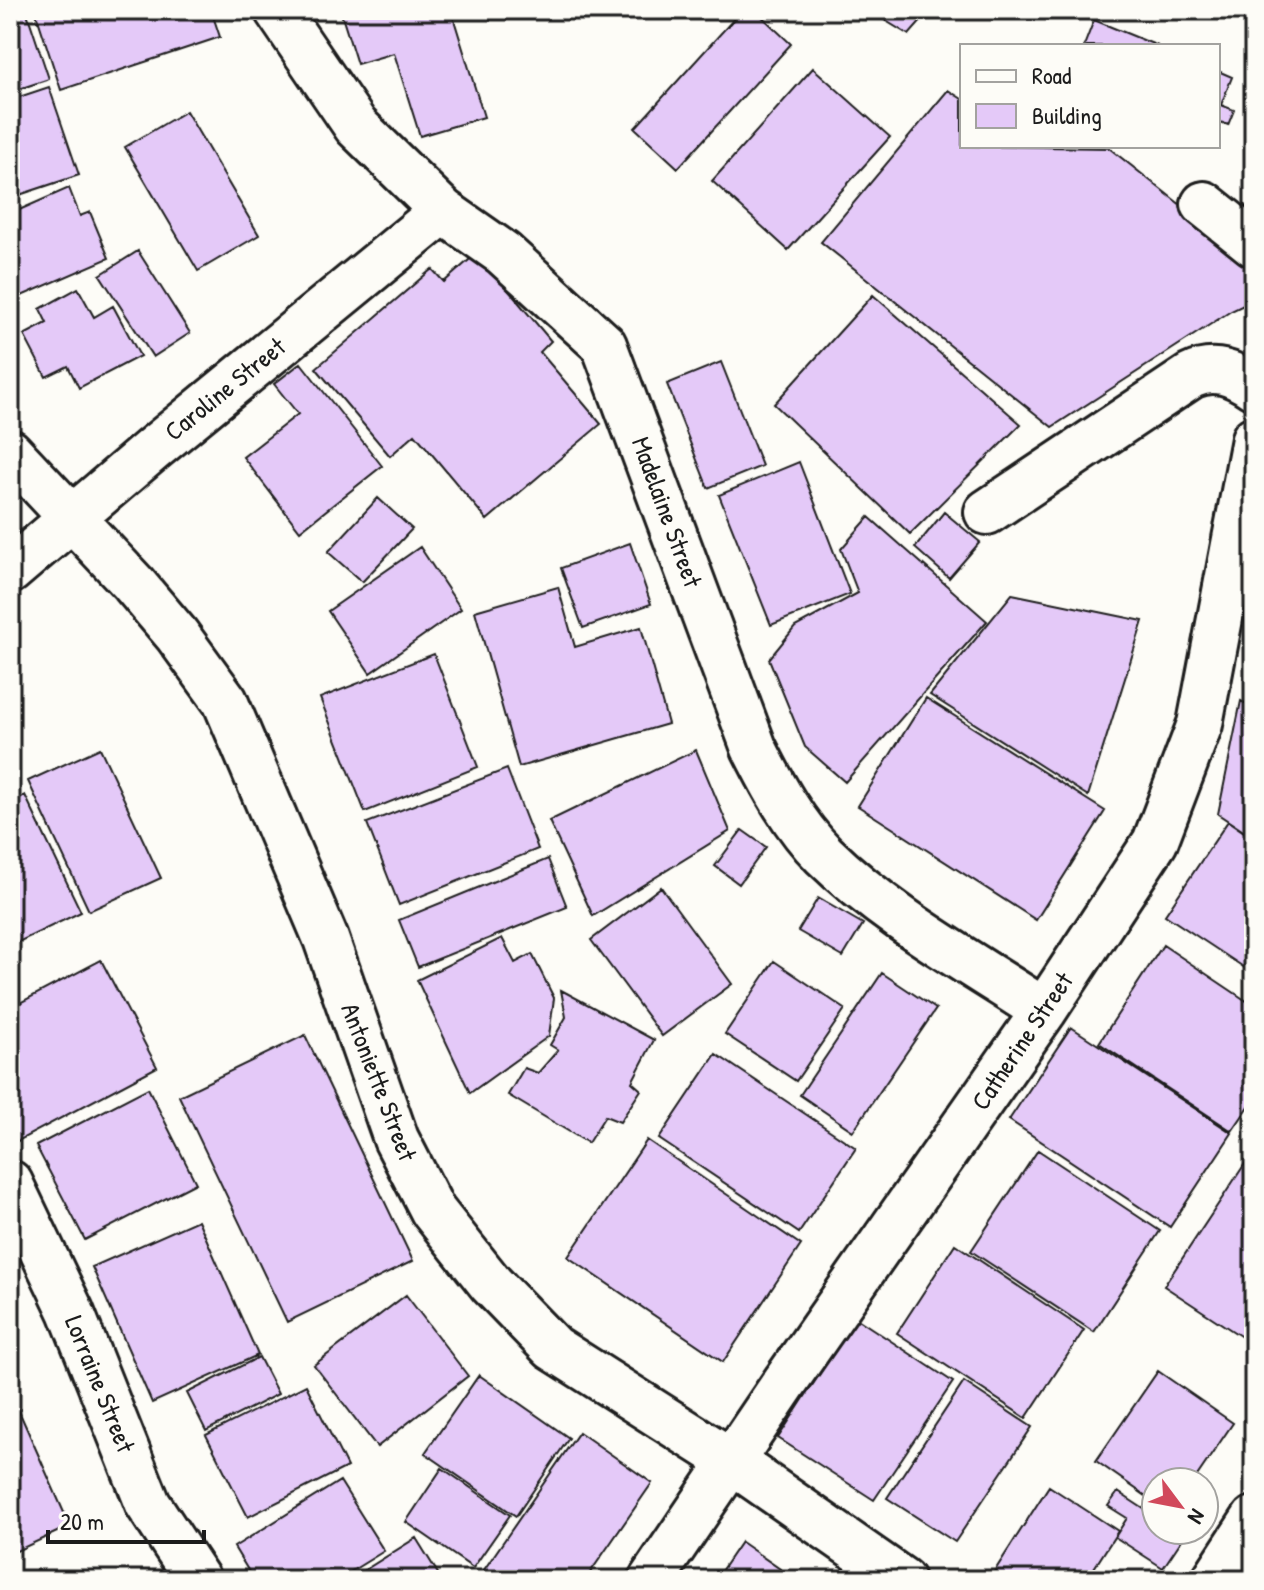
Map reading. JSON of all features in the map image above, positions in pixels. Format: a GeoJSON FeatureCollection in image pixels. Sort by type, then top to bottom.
{"type":"FeatureCollection","features":[{"type":"Feature","properties":{"kind":"street","name":"Madelaine Street"},"geometry":{"type":"LineString","coordinates":[[277,10],[356,126],[443,211],[503,253],[604,345],[657,480],[754,748],[781,801],[823,854],[885,907],[1044,1011]]}},
{"type":"Feature","properties":{"kind":"street"},"geometry":{"type":"LineString","coordinates":[[1204,204],[1254,244]]}},
{"type":"Feature","properties":{"kind":"street","name":"Caroline Street"},"geometry":{"type":"LineString","coordinates":[[10,571],[443,211]]}},
{"type":"Feature","properties":{"kind":"street"},"geometry":{"type":"LineString","coordinates":[[987,512],[1203,370],[1234,373],[1254,387]]}},
{"type":"Feature","properties":{"kind":"street","name":"Catherine Street"},"geometry":{"type":"LineString","coordinates":[[651,1580],[1044,1011],[1155,842],[1200,724],[1244,547],[1254,439]]}},
{"type":"Feature","properties":{"kind":"street","name":"Antoniette Street"},"geometry":{"type":"LineString","coordinates":[[10,452],[160,615],[225,701],[326,939],[396,1139],[433,1211],[491,1284],[553,1348],[731,1461],[902,1580]]}},
{"type":"Feature","properties":{"kind":"street","name":"Lorraine Street"},"geometry":{"type":"LineString","coordinates":[[10,1183],[71,1311],[148,1504],[198,1580]]}},
{"type":"Feature","properties":{"kind":"street"},"geometry":{"type":"LineString","coordinates":[[1214,1580],[1254,1519]]}},
{"type":"Feature","properties":{"kind":"building"},"geometry":{"type":"Polygon","coordinates":[[[10,10],[26,10],[49,79],[10,92],[10,10]]]}},
{"type":"Feature","properties":{"kind":"building"},"geometry":{"type":"Polygon","coordinates":[[[35,10],[211,10],[220,37],[61,90],[35,10]]]}},
{"type":"Feature","properties":{"kind":"building"},"geometry":{"type":"Polygon","coordinates":[[[340,10],[451,10],[484,117],[420,136],[394,53],[357,64],[340,10]]]}},
{"type":"Feature","properties":{"kind":"building"},"geometry":{"type":"Polygon","coordinates":[[[742,10],[755,10],[791,44],[678,168],[635,128],[742,10]]]}},
{"type":"Feature","properties":{"kind":"building"},"geometry":{"type":"Polygon","coordinates":[[[868,10],[931,10],[909,35],[868,10]]]}},
{"type":"Feature","properties":{"kind":"building"},"geometry":{"type":"Polygon","coordinates":[[[1094,20],[1153,44],[1085,44],[1094,20]]]}},
{"type":"Feature","properties":{"kind":"building"},"geometry":{"type":"Polygon","coordinates":[[[813,68],[890,137],[788,250],[712,181],[813,68]]]}},
{"type":"Feature","properties":{"kind":"building"},"geometry":{"type":"Polygon","coordinates":[[[1220,72],[1232,77],[1221,105],[1234,110],[1228,125],[1220,122],[1220,72]]]}},
{"type":"Feature","properties":{"kind":"building"},"geometry":{"type":"Polygon","coordinates":[[[49,87],[79,175],[10,198],[10,100],[49,87]]]}},
{"type":"Feature","properties":{"kind":"building"},"geometry":{"type":"Polygon","coordinates":[[[948,90],[960,98],[960,148],[1109,148],[1211,229],[1254,270],[1254,300],[1231,311],[1052,427],[821,242],[948,90]]]}},
{"type":"Feature","properties":{"kind":"building"},"geometry":{"type":"Polygon","coordinates":[[[186,111],[259,235],[198,271],[125,147],[186,111]]]}},
{"type":"Feature","properties":{"kind":"building"},"geometry":{"type":"Polygon","coordinates":[[[69,188],[80,216],[90,212],[109,258],[10,301],[10,214],[69,188]]]}},
{"type":"Feature","properties":{"kind":"building"},"geometry":{"type":"Polygon","coordinates":[[[138,251],[190,333],[153,357],[100,275],[138,251]]]}},
{"type":"Feature","properties":{"kind":"building"},"geometry":{"type":"Polygon","coordinates":[[[477,253],[551,341],[540,352],[601,424],[487,520],[415,434],[390,456],[316,368],[432,269],[444,282],[477,253]]]}},
{"type":"Feature","properties":{"kind":"building"},"geometry":{"type":"Polygon","coordinates":[[[78,288],[94,317],[113,306],[140,356],[79,388],[68,366],[46,377],[24,335],[47,323],[40,309],[78,288]]]}},
{"type":"Feature","properties":{"kind":"building"},"geometry":{"type":"Polygon","coordinates":[[[873,295],[1021,424],[910,534],[774,404],[873,295]]]}},
{"type":"Feature","properties":{"kind":"building"},"geometry":{"type":"Polygon","coordinates":[[[721,362],[762,466],[708,488],[667,384],[721,362]]]}},
{"type":"Feature","properties":{"kind":"building"},"geometry":{"type":"Polygon","coordinates":[[[301,363],[382,466],[300,531],[243,457],[298,414],[274,384],[301,363]]]}},
{"type":"Feature","properties":{"kind":"building"},"geometry":{"type":"Polygon","coordinates":[[[799,462],[850,594],[771,625],[719,495],[799,462]]]}},
{"type":"Feature","properties":{"kind":"building"},"geometry":{"type":"Polygon","coordinates":[[[378,498],[412,529],[362,582],[328,552],[378,498]]]}},
{"type":"Feature","properties":{"kind":"building"},"geometry":{"type":"Polygon","coordinates":[[[944,512],[980,542],[949,578],[915,548],[944,512]]]}},
{"type":"Feature","properties":{"kind":"building"},"geometry":{"type":"Polygon","coordinates":[[[869,517],[987,621],[845,782],[805,747],[769,659],[795,627],[858,593],[841,549],[869,517]]]}},
{"type":"Feature","properties":{"kind":"building"},"geometry":{"type":"Polygon","coordinates":[[[630,543],[651,604],[583,628],[561,568],[630,543]]]}},
{"type":"Feature","properties":{"kind":"building"},"geometry":{"type":"Polygon","coordinates":[[[420,547],[461,609],[370,673],[328,611],[420,547]]]}},
{"type":"Feature","properties":{"kind":"building"},"geometry":{"type":"Polygon","coordinates":[[[558,587],[575,647],[641,627],[668,724],[519,767],[475,611],[558,587]]]}},
{"type":"Feature","properties":{"kind":"building"},"geometry":{"type":"Polygon","coordinates":[[[1012,594],[1143,621],[1088,796],[930,695],[1012,594]]]}},
{"type":"Feature","properties":{"kind":"building"},"geometry":{"type":"Polygon","coordinates":[[[434,654],[478,767],[365,812],[320,698],[434,654]]]}},
{"type":"Feature","properties":{"kind":"building"},"geometry":{"type":"Polygon","coordinates":[[[926,698],[1105,811],[1036,920],[858,806],[926,698]]]}},
{"type":"Feature","properties":{"kind":"building"},"geometry":{"type":"Polygon","coordinates":[[[1241,701],[1254,708],[1254,838],[1218,814],[1241,701]]]}},
{"type":"Feature","properties":{"kind":"building"},"geometry":{"type":"Polygon","coordinates":[[[100,748],[161,878],[89,911],[28,781],[100,748]]]}},
{"type":"Feature","properties":{"kind":"building"},"geometry":{"type":"Polygon","coordinates":[[[696,750],[730,831],[593,916],[549,821],[696,750]]]}},
{"type":"Feature","properties":{"kind":"building"},"geometry":{"type":"Polygon","coordinates":[[[507,769],[538,849],[399,905],[367,823],[507,769]]]}},
{"type":"Feature","properties":{"kind":"building"},"geometry":{"type":"Polygon","coordinates":[[[25,795],[81,912],[10,946],[10,804],[25,795]]]}},
{"type":"Feature","properties":{"kind":"building"},"geometry":{"type":"Polygon","coordinates":[[[1228,821],[1254,839],[1254,974],[1165,915],[1228,821]]]}},
{"type":"Feature","properties":{"kind":"building"},"geometry":{"type":"Polygon","coordinates":[[[742,830],[766,847],[739,884],[715,866],[742,830]]]}},
{"type":"Feature","properties":{"kind":"building"},"geometry":{"type":"Polygon","coordinates":[[[548,859],[567,907],[418,967],[399,920],[548,859]]]}},
{"type":"Feature","properties":{"kind":"building"},"geometry":{"type":"Polygon","coordinates":[[[661,887],[732,984],[662,1036],[591,940],[661,887]]]}},
{"type":"Feature","properties":{"kind":"building"},"geometry":{"type":"Polygon","coordinates":[[[818,898],[863,924],[843,957],[798,931],[818,898]]]}},
{"type":"Feature","properties":{"kind":"building"},"geometry":{"type":"Polygon","coordinates":[[[502,938],[515,963],[532,954],[554,998],[549,1036],[470,1093],[417,980],[502,938]]]}},
{"type":"Feature","properties":{"kind":"building"},"geometry":{"type":"Polygon","coordinates":[[[1163,945],[1254,1006],[1254,1099],[1232,1131],[1099,1043],[1163,945]]]}},
{"type":"Feature","properties":{"kind":"building"},"geometry":{"type":"Polygon","coordinates":[[[101,960],[157,1067],[16,1142],[10,1130],[10,1008],[101,960]]]}},
{"type":"Feature","properties":{"kind":"building"},"geometry":{"type":"Polygon","coordinates":[[[774,961],[845,1009],[796,1081],[725,1034],[774,961]]]}},
{"type":"Feature","properties":{"kind":"building"},"geometry":{"type":"Polygon","coordinates":[[[882,973],[936,1009],[853,1131],[800,1095],[882,973]]]}},
{"type":"Feature","properties":{"kind":"building"},"geometry":{"type":"Polygon","coordinates":[[[561,990],[654,1040],[632,1082],[641,1090],[620,1122],[605,1116],[588,1143],[508,1095],[524,1068],[538,1073],[558,1050],[550,1045],[566,1017],[561,990]]]}},
{"type":"Feature","properties":{"kind":"building"},"geometry":{"type":"Polygon","coordinates":[[[1071,1027],[1232,1133],[1170,1227],[1009,1120],[1071,1027]]]}},
{"type":"Feature","properties":{"kind":"building"},"geometry":{"type":"Polygon","coordinates":[[[305,1035],[413,1261],[287,1322],[179,1096],[305,1035]]]}},
{"type":"Feature","properties":{"kind":"building"},"geometry":{"type":"Polygon","coordinates":[[[716,1054],[856,1148],[799,1233],[659,1139],[716,1054]]]}},
{"type":"Feature","properties":{"kind":"building"},"geometry":{"type":"Polygon","coordinates":[[[148,1088],[196,1183],[85,1240],[36,1146],[148,1088]]]}},
{"type":"Feature","properties":{"kind":"building"},"geometry":{"type":"Polygon","coordinates":[[[647,1140],[801,1245],[723,1362],[568,1257],[647,1140]]]}},
{"type":"Feature","properties":{"kind":"building"},"geometry":{"type":"Polygon","coordinates":[[[1038,1150],[1160,1231],[1094,1332],[971,1251],[1038,1150]]]}},
{"type":"Feature","properties":{"kind":"building"},"geometry":{"type":"Polygon","coordinates":[[[1254,1150],[1254,1345],[1164,1286],[1254,1150]]]}},
{"type":"Feature","properties":{"kind":"building"},"geometry":{"type":"Polygon","coordinates":[[[198,1220],[258,1355],[152,1403],[92,1267],[198,1220]]]}},
{"type":"Feature","properties":{"kind":"building"},"geometry":{"type":"Polygon","coordinates":[[[955,1244],[1084,1330],[1026,1418],[897,1333],[955,1244]]]}},
{"type":"Feature","properties":{"kind":"building"},"geometry":{"type":"Polygon","coordinates":[[[406,1295],[468,1376],[377,1447],[314,1365],[406,1295]]]}},
{"type":"Feature","properties":{"kind":"building"},"geometry":{"type":"Polygon","coordinates":[[[856,1318],[953,1382],[874,1500],[778,1438],[856,1318]]]}},
{"type":"Feature","properties":{"kind":"building"},"geometry":{"type":"Polygon","coordinates":[[[259,1357],[278,1394],[206,1431],[187,1393],[259,1357]]]}},
{"type":"Feature","properties":{"kind":"building"},"geometry":{"type":"Polygon","coordinates":[[[1158,1371],[1233,1423],[1204,1466],[1140,1466],[1140,1492],[1096,1461],[1158,1371]]]}},
{"type":"Feature","properties":{"kind":"building"},"geometry":{"type":"Polygon","coordinates":[[[479,1375],[569,1438],[516,1516],[425,1453],[479,1375]]]}},
{"type":"Feature","properties":{"kind":"building"},"geometry":{"type":"Polygon","coordinates":[[[964,1382],[1032,1427],[955,1542],[887,1498],[964,1382]]]}},
{"type":"Feature","properties":{"kind":"building"},"geometry":{"type":"Polygon","coordinates":[[[306,1385],[347,1467],[248,1517],[206,1435],[306,1385]]]}},
{"type":"Feature","properties":{"kind":"building"},"geometry":{"type":"Polygon","coordinates":[[[10,1391],[70,1526],[10,1554],[10,1391]]]}},
{"type":"Feature","properties":{"kind":"building"},"geometry":{"type":"Polygon","coordinates":[[[579,1432],[652,1483],[585,1580],[477,1580],[579,1432]]]}},
{"type":"Feature","properties":{"kind":"building"},"geometry":{"type":"Polygon","coordinates":[[[442,1468],[510,1515],[473,1568],[406,1522],[442,1468]]]}},
{"type":"Feature","properties":{"kind":"building"},"geometry":{"type":"Polygon","coordinates":[[[340,1481],[384,1551],[337,1580],[254,1580],[234,1547],[340,1481]]]}},
{"type":"Feature","properties":{"kind":"building"},"geometry":{"type":"Polygon","coordinates":[[[1049,1486],[1118,1531],[1089,1576],[1095,1580],[1007,1580],[994,1572],[1049,1486]]]}},
{"type":"Feature","properties":{"kind":"building"},"geometry":{"type":"Polygon","coordinates":[[[1118,1492],[1140,1506],[1140,1546],[1178,1546],[1163,1568],[1115,1537],[1127,1518],[1108,1506],[1118,1492]]]}},
{"type":"Feature","properties":{"kind":"building"},"geometry":{"type":"Polygon","coordinates":[[[416,1538],[442,1580],[349,1580],[416,1538]]]}},
{"type":"Feature","properties":{"kind":"building"},"geometry":{"type":"Polygon","coordinates":[[[741,1542],[796,1580],[715,1580],[741,1542]]]}}]}
